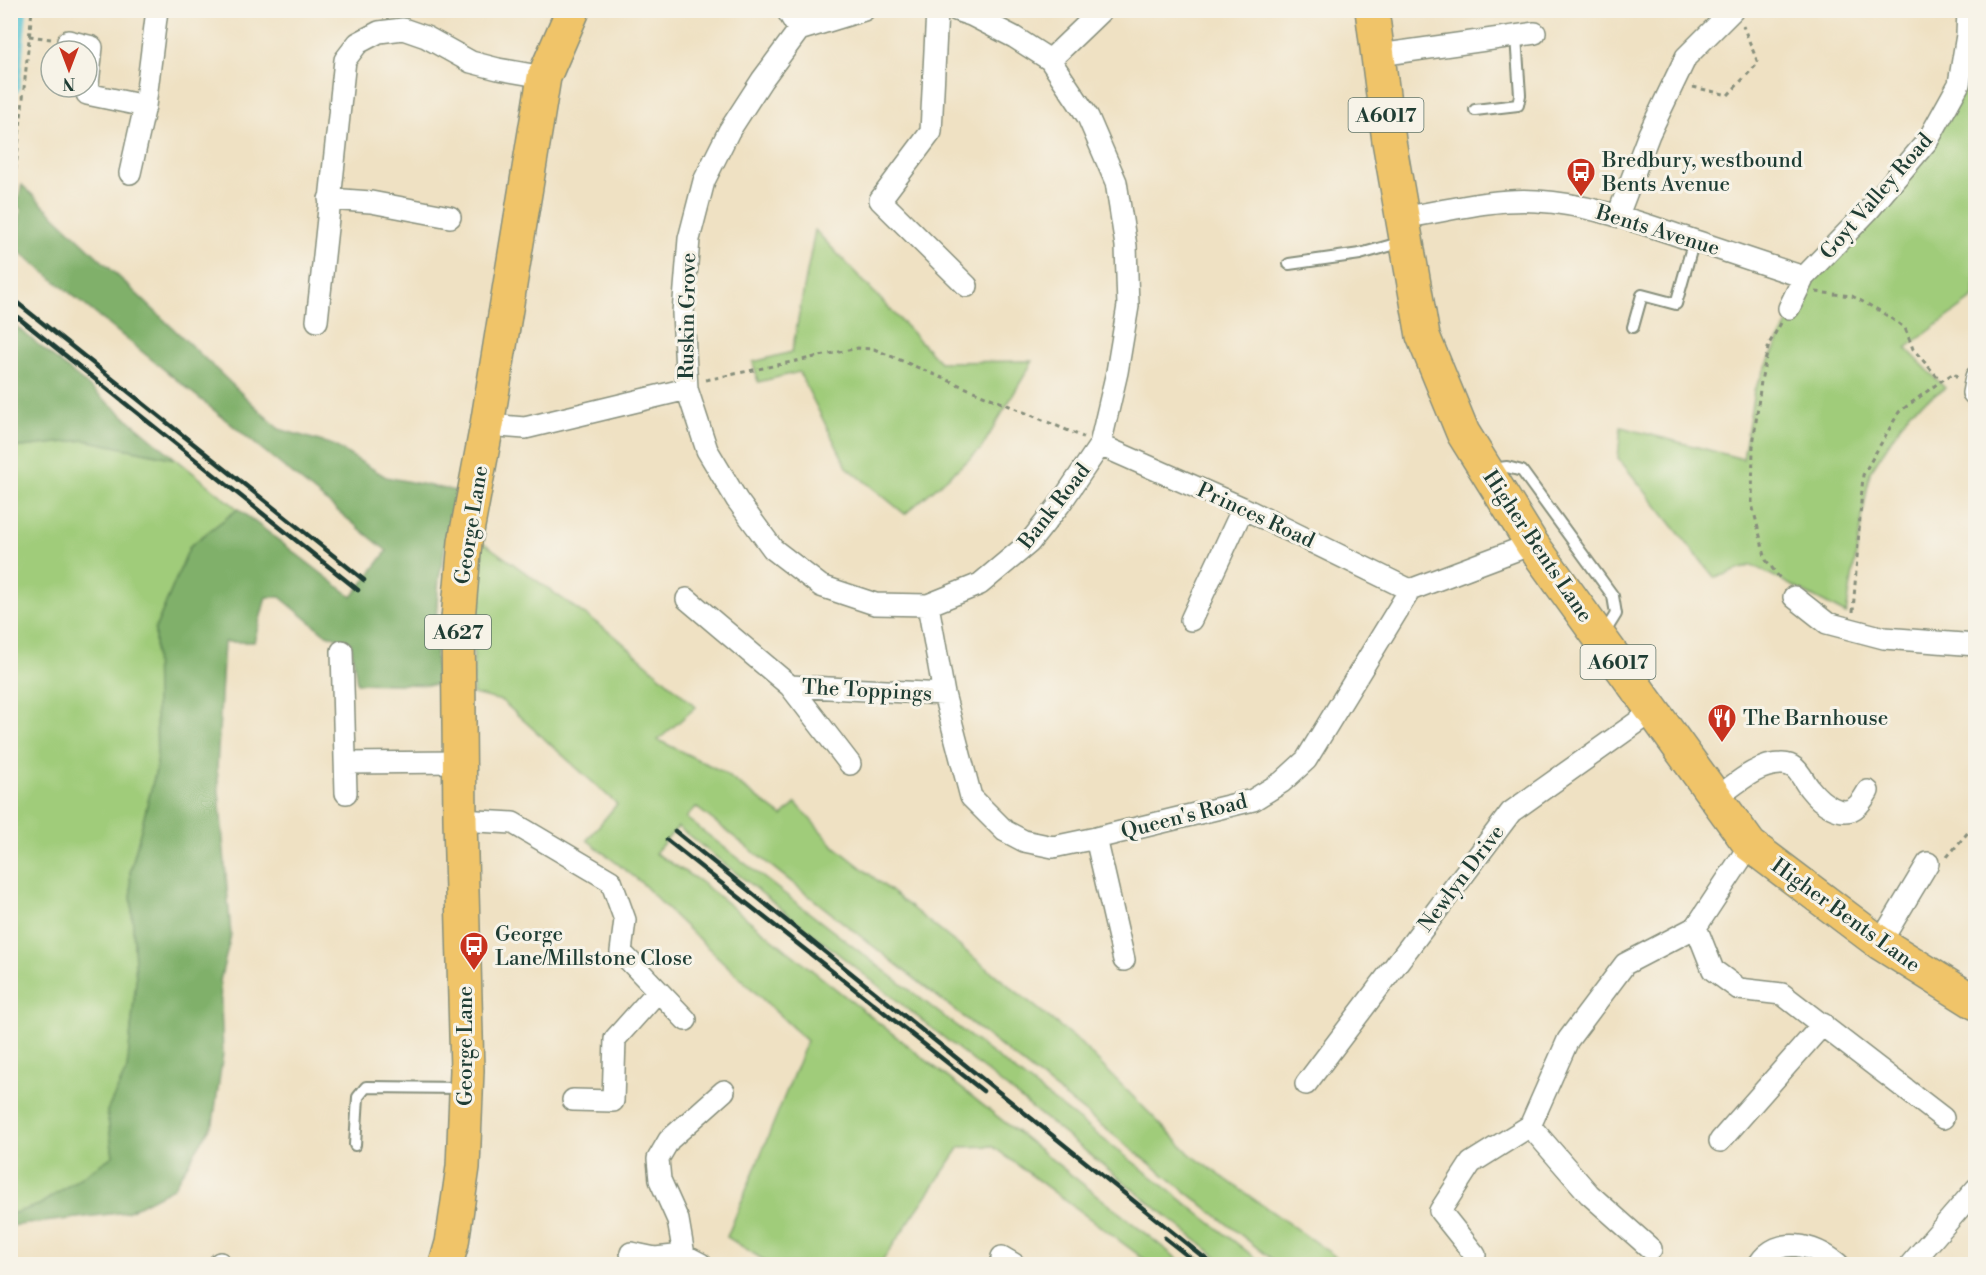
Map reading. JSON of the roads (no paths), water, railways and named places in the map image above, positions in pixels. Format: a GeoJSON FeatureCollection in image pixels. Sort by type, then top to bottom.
{"type":"FeatureCollection","features":[{"type":"Feature","properties":{"kind":"main road","name":"George Lane"},"geometry":{"type":"LineString","coordinates":[[446,1264],[452,1243],[463,1167],[466,1088],[458,619],[466,533],[488,425],[544,77],[573,10]]}},
{"type":"Feature","properties":{"kind":"main road","name":"Higher Bents Lane"},"geometry":{"type":"LineString","coordinates":[[1372,10],[1389,141],[1423,336],[1463,434],[1532,544],[1750,845],[1880,943],[1976,1003]]}},
{"type":"Feature","properties":{"kind":"street"},"geometry":{"type":"LineString","coordinates":[[130,173],[145,106],[157,10]]}},
{"type":"Feature","properties":{"kind":"street"},"geometry":{"type":"LineString","coordinates":[[787,10],[799,30],[864,10]]}},
{"type":"Feature","properties":{"kind":"street"},"geometry":{"type":"LineString","coordinates":[[937,10],[931,132],[880,200],[967,286]]}},
{"type":"Feature","properties":{"kind":"street"},"geometry":{"type":"LineString","coordinates":[[956,10],[1014,37],[1050,60],[1102,10]]}},
{"type":"Feature","properties":{"kind":"street","name":"Goyt Valley Road"},"geometry":{"type":"LineString","coordinates":[[1797,291],[1928,140],[1959,84],[1971,35],[1968,10]]}},
{"type":"Feature","properties":{"kind":"street"},"geometry":{"type":"LineString","coordinates":[[1618,215],[1649,134],[1686,57],[1737,16]]}},
{"type":"Feature","properties":{"kind":"street"},"geometry":{"type":"LineString","coordinates":[[317,321],[345,60],[358,43],[379,32],[403,29],[426,37],[471,62],[544,77]]}},
{"type":"Feature","properties":{"kind":"street","name":"Ruskin Grove"},"geometry":{"type":"LineString","coordinates":[[488,425],[525,428],[687,386],[683,313],[688,250],[704,182],[729,131],[762,80],[799,30]]}},
{"type":"Feature","properties":{"kind":"street"},"geometry":{"type":"LineString","coordinates":[[1379,55],[1525,34]]}},
{"type":"Feature","properties":{"kind":"street","name":"Bank Road"},"geometry":{"type":"LineString","coordinates":[[687,386],[707,450],[737,500],[773,549],[820,586],[875,604],[928,605],[980,584],[1029,543],[1060,504],[1100,445],[1117,372],[1128,306],[1126,246],[1116,182],[1088,117],[1050,60]]}},
{"type":"Feature","properties":{"kind":"street"},"geometry":{"type":"LineString","coordinates":[[99,96],[145,106]]}},
{"type":"Feature","properties":{"kind":"street"},"geometry":{"type":"LineString","coordinates":[[329,199],[371,202],[450,217]]}},
{"type":"Feature","properties":{"kind":"street","name":"Bents Avenue"},"geometry":{"type":"LineString","coordinates":[[1404,230],[1480,205],[1536,201],[1576,206],[1618,215],[1694,240],[1797,291]]}},
{"type":"Feature","properties":{"kind":"street","name":"Princes Road"},"geometry":{"type":"LineString","coordinates":[[1100,445],[1243,508],[1410,590]]}},
{"type":"Feature","properties":{"kind":"street"},"geometry":{"type":"LineString","coordinates":[[1191,620],[1243,508]]}},
{"type":"Feature","properties":{"kind":"street"},"geometry":{"type":"LineString","coordinates":[[1410,590],[1532,544]]}},
{"type":"Feature","properties":{"kind":"street","name":"Queen's Road"},"geometry":{"type":"LineString","coordinates":[[928,605],[944,694],[971,797],[1005,831],[1024,840],[1053,847],[1253,800],[1282,782],[1306,760],[1410,590]]}},
{"type":"Feature","properties":{"kind":"street"},"geometry":{"type":"LineString","coordinates":[[1794,597],[1827,623],[1884,638],[1976,645]]}},
{"type":"Feature","properties":{"kind":"street","name":"The Toppings"},"geometry":{"type":"LineString","coordinates":[[687,599],[790,686],[850,764]]}},
{"type":"Feature","properties":{"kind":"street"},"geometry":{"type":"LineString","coordinates":[[342,651],[346,793]]}},
{"type":"Feature","properties":{"kind":"street","name":"The Toppings"},"geometry":{"type":"LineString","coordinates":[[790,686],[944,694]]}},
{"type":"Feature","properties":{"kind":"street","name":"Newlyn Drive"},"geometry":{"type":"LineString","coordinates":[[1306,1084],[1511,812],[1653,711]]}},
{"type":"Feature","properties":{"kind":"street"},"geometry":{"type":"LineString","coordinates":[[346,763],[460,762]]}},
{"type":"Feature","properties":{"kind":"street"},"geometry":{"type":"LineString","coordinates":[[1716,798],[1760,768],[1782,763],[1797,768],[1811,790],[1831,807],[1845,812],[1856,807],[1868,791]]}},
{"type":"Feature","properties":{"kind":"street"},"geometry":{"type":"LineString","coordinates":[[460,820],[513,823],[611,881],[625,920],[621,952],[686,1020]]}},
{"type":"Feature","properties":{"kind":"street"},"geometry":{"type":"LineString","coordinates":[[1096,838],[1124,960]]}},
{"type":"Feature","properties":{"kind":"street"},"geometry":{"type":"LineString","coordinates":[[1474,1255],[1440,1211],[1471,1163],[1530,1126],[1568,1040],[1625,964],[1696,927],[1750,845]]}},
{"type":"Feature","properties":{"kind":"street"},"geometry":{"type":"LineString","coordinates":[[1880,943],[1928,863]]}},
{"type":"Feature","properties":{"kind":"street"},"geometry":{"type":"LineString","coordinates":[[1696,927],[1713,970],[1739,988],[1782,994],[1943,1118]]}},
{"type":"Feature","properties":{"kind":"street"},"geometry":{"type":"LineString","coordinates":[[573,1100],[613,1101],[615,1039],[658,991]]}},
{"type":"Feature","properties":{"kind":"street"},"geometry":{"type":"LineString","coordinates":[[1720,1141],[1823,1024]]}},
{"type":"Feature","properties":{"kind":"street"},"geometry":{"type":"LineString","coordinates":[[631,1253],[653,1261],[693,1260],[660,1180],[658,1159],[669,1140],[724,1091]]}},
{"type":"Feature","properties":{"kind":"street"},"geometry":{"type":"LineString","coordinates":[[1530,1126],[1589,1194],[1651,1249]]}},
{"type":"Feature","properties":{"kind":"street"},"geometry":{"type":"LineString","coordinates":[[1911,1264],[1976,1189]]}},
{"type":"Feature","properties":{"kind":"street"},"geometry":{"type":"LineString","coordinates":[[1759,1264],[1765,1255],[1782,1246],[1807,1246],[1838,1264]]}},
{"type":"Feature","properties":{"kind":"lane"},"geometry":{"type":"LineString","coordinates":[[1475,110],[1518,105],[1525,34]]}},
{"type":"Feature","properties":{"kind":"lane"},"geometry":{"type":"LineString","coordinates":[[1289,264],[1360,254],[1404,230]]}},
{"type":"Feature","properties":{"kind":"lane"},"geometry":{"type":"LineString","coordinates":[[1633,327],[1641,295],[1676,304],[1694,240]]}},
{"type":"Feature","properties":{"kind":"lane"},"geometry":{"type":"LineString","coordinates":[[1486,470],[1507,467],[1522,471],[1613,596],[1616,614],[1601,639]]}},
{"type":"Feature","properties":{"kind":"lane"},"geometry":{"type":"LineString","coordinates":[[355,1145],[357,1096],[366,1087],[466,1088]]}},
{"type":"Feature","properties":{"kind":"waterway"},"geometry":{"type":"LineString","coordinates":[[10,86],[17,10]]}},
{"type":"Feature","properties":{"kind":"railway"},"geometry":{"type":"LineString","coordinates":[[10,297],[364,580]]}},
{"type":"Feature","properties":{"kind":"railway"},"geometry":{"type":"LineString","coordinates":[[10,311],[358,590]]}},
{"type":"Feature","properties":{"kind":"railway"},"geometry":{"type":"LineString","coordinates":[[675,831],[1212,1264]]}},
{"type":"Feature","properties":{"kind":"railway"},"geometry":{"type":"LineString","coordinates":[[667,840],[983,1091]]}},
{"type":"Feature","properties":{"kind":"railway"},"geometry":{"type":"LineString","coordinates":[[1165,1238],[1198,1264]]}},
{"type":"Feature","properties":{"kind":"place","name":"Bredbury, westbound Bents Avenue"},"geometry":{"type":"Point","coordinates":[1581,198]}},
{"type":"Feature","properties":{"kind":"place","name":"The Barnhouse"},"geometry":{"type":"Point","coordinates":[1722,744]}},
{"type":"Feature","properties":{"kind":"place","name":"George Lane/Millstone Close"},"geometry":{"type":"Point","coordinates":[474,972]}}]}
